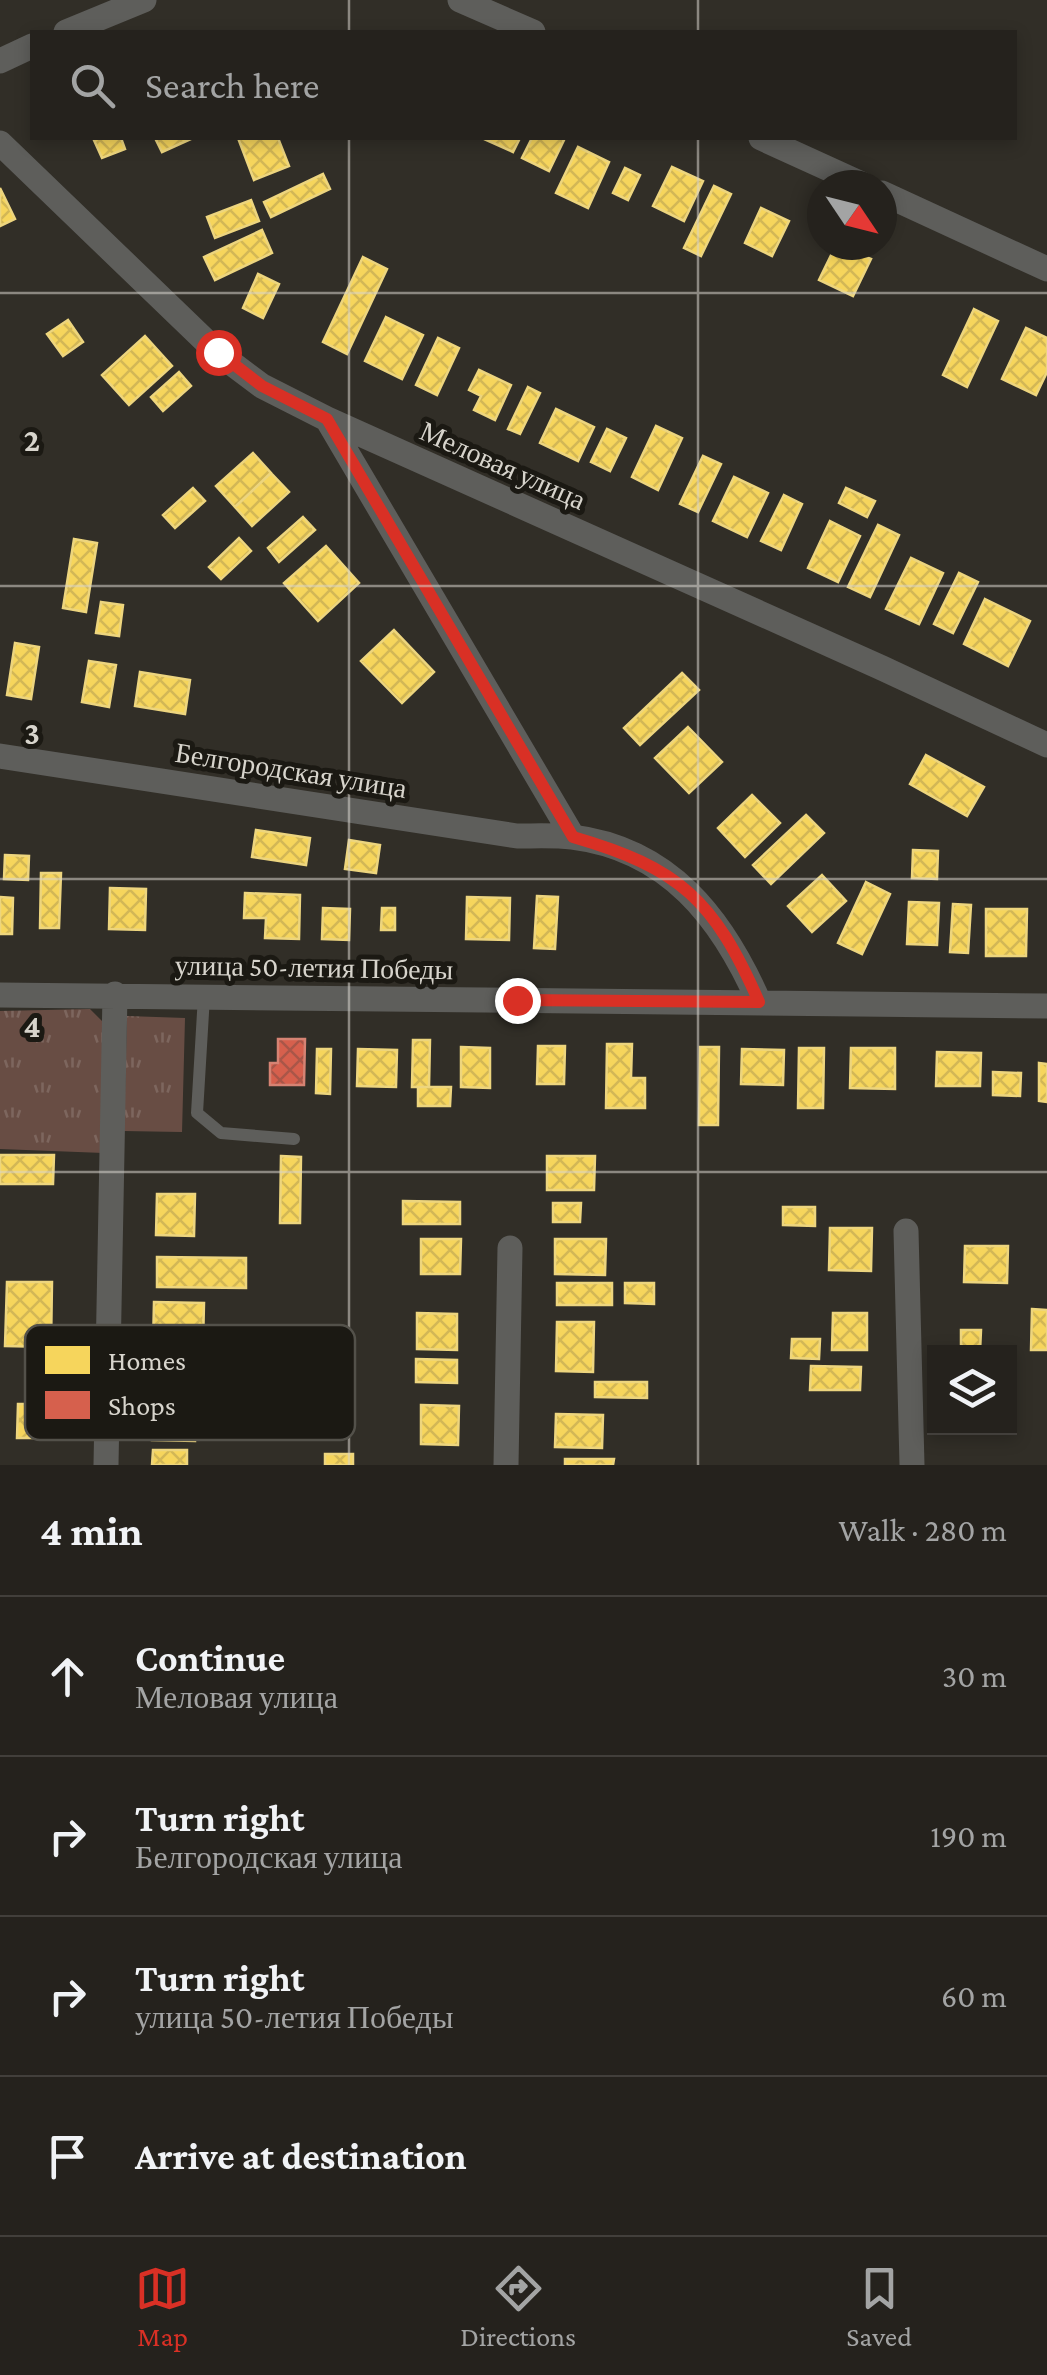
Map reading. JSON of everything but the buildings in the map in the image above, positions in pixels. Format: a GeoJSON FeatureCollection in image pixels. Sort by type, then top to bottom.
{"type":"FeatureCollection","features":[{"type":"Feature","properties":{"kind":"street"},"geometry":{"type":"LineString","coordinates":[[71,30],[144,0]]}},
{"type":"Feature","properties":{"kind":"street"},"geometry":{"type":"LineString","coordinates":[[460,0],[528,30]]}},
{"type":"Feature","properties":{"kind":"street"},"geometry":{"type":"LineString","coordinates":[[0,61],[30,47]]}},
{"type":"Feature","properties":{"kind":"street"},"geometry":{"type":"LineString","coordinates":[[765,140],[831,170]]}},
{"type":"Feature","properties":{"kind":"street","name":"Меловая улица"},"geometry":{"type":"LineString","coordinates":[[0,143],[218,352],[262,386],[1047,745]]}},
{"type":"Feature","properties":{"kind":"street"},"geometry":{"type":"LineString","coordinates":[[897,200],[1047,269]]}},
{"type":"Feature","properties":{"kind":"street"},"geometry":{"type":"LineString","coordinates":[[327,419],[573,837]]}},
{"type":"Feature","properties":{"kind":"street","name":"Белгородская улица"},"geometry":{"type":"LineString","coordinates":[[0,756],[517,836],[573,837],[625,852],[672,876],[714,918],[740,958],[759,1002]]}},
{"type":"Feature","properties":{"kind":"street"},"geometry":{"type":"LineString","coordinates":[[109,1325],[115,994]]}},
{"type":"Feature","properties":{"kind":"street","name":"улица 50-летия Победы"},"geometry":{"type":"LineString","coordinates":[[0,995],[1047,1006]]}},
{"type":"Feature","properties":{"kind":"street"},"geometry":{"type":"LineString","coordinates":[[906,1231],[912,1465]]}},
{"type":"Feature","properties":{"kind":"street"},"geometry":{"type":"LineString","coordinates":[[506,1465],[510,1248]]}},
{"type":"Feature","properties":{"kind":"street"},"geometry":{"type":"LineString","coordinates":[[106,1440],[106,1465]]}},
{"type":"Feature","properties":{"kind":"lane"},"geometry":{"type":"LineString","coordinates":[[204,996],[197,1113],[221,1133],[294,1139]]}},
{"type":"Feature","properties":{"kind":"green space"},"geometry":{"type":"Polygon","coordinates":[[[90,1009],[108,1027],[104,1153],[0,1149],[0,1011],[90,1009]]]}},
{"type":"Feature","properties":{"kind":"green space"},"geometry":{"type":"Polygon","coordinates":[[[127,1016],[185,1018],[182,1132],[124,1131],[127,1016]]]}},
{"type":"Feature","properties":{"kind":"route"},"geometry":{"type":"LineString","coordinates":[[218,352],[262,386],[327,419],[573,837],[625,852],[672,876],[714,918],[740,958],[759,1002],[517,1000]]}}]}
